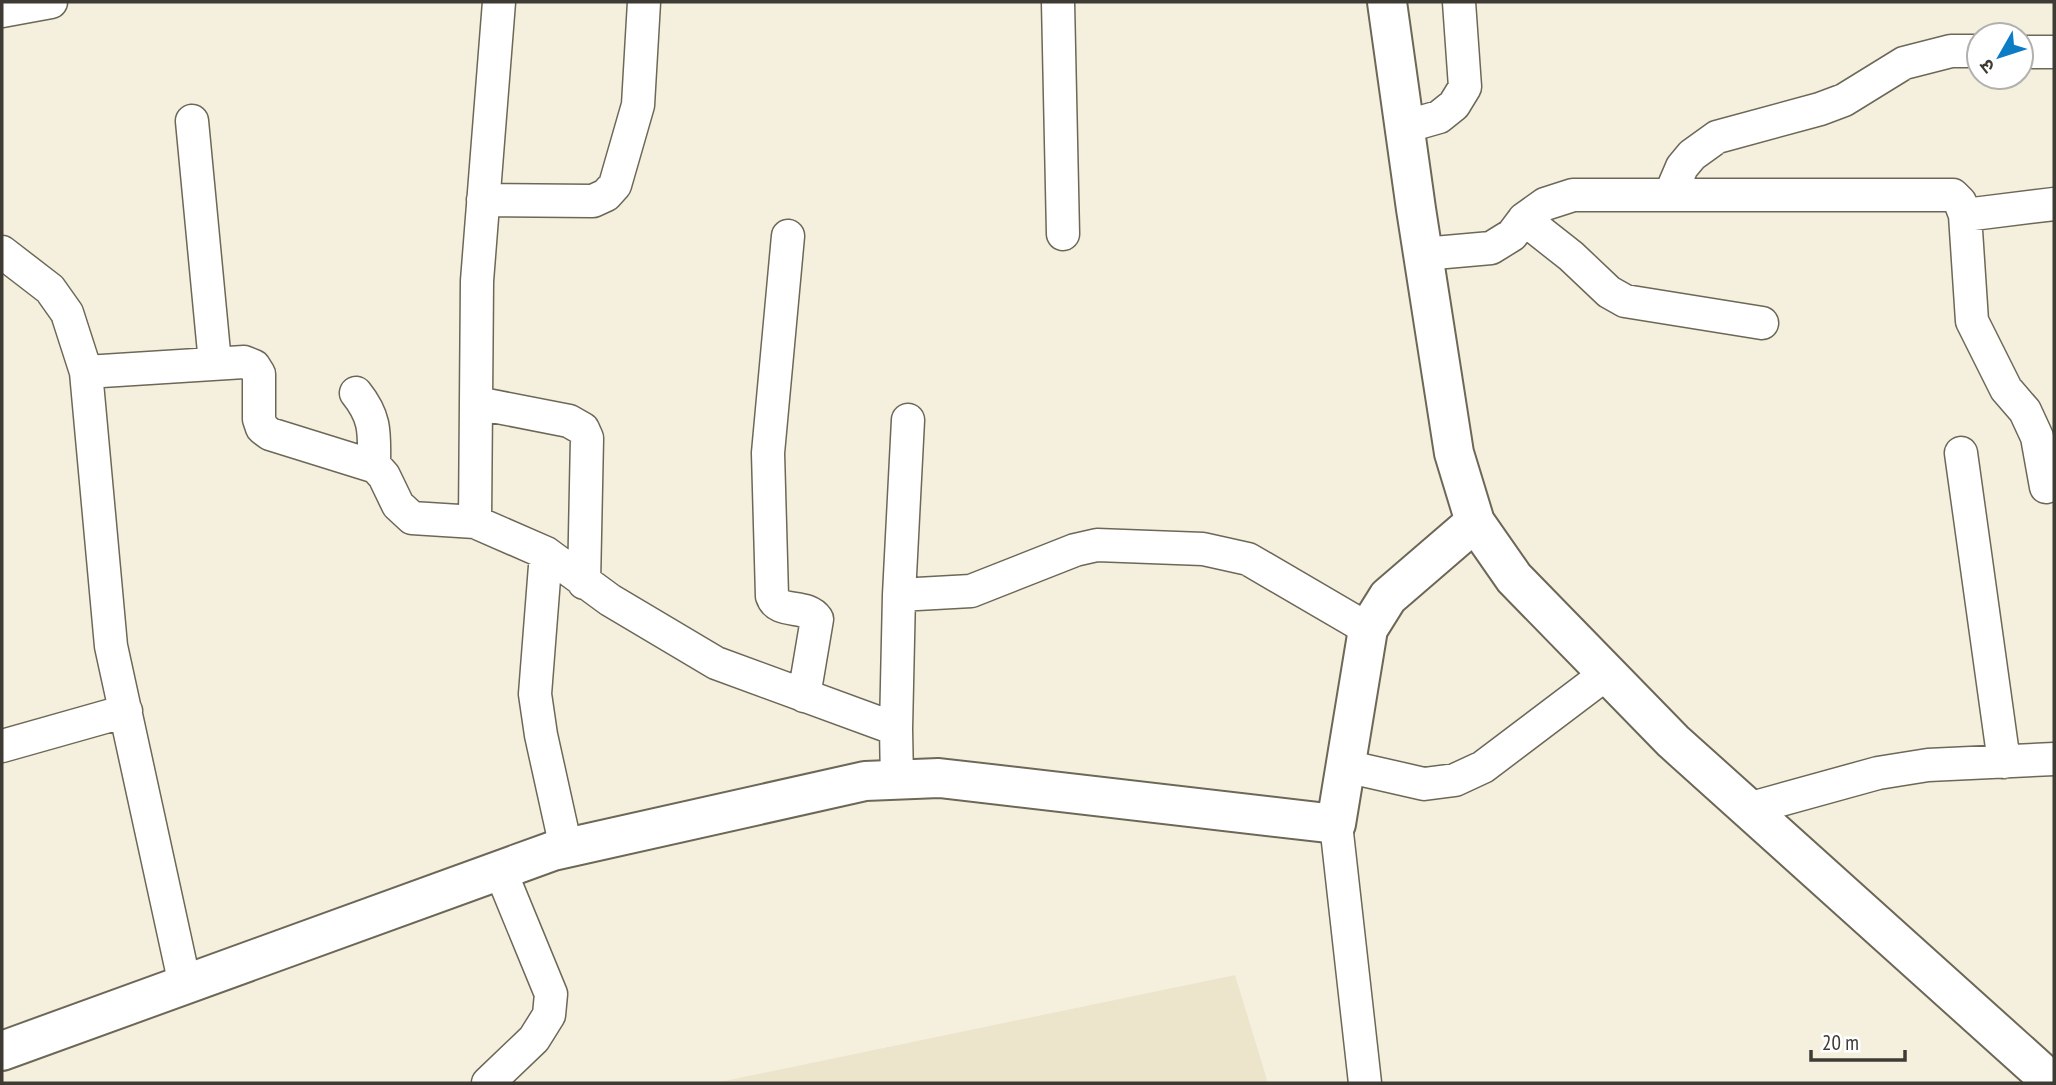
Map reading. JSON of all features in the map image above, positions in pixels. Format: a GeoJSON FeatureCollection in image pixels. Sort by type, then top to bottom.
{"type":"FeatureCollection","features":[{"type":"Feature","properties":{"kind":"street"},"geometry":{"type":"LineString","coordinates":[[2,11],[51,2]]}},
{"type":"Feature","properties":{"kind":"street"},"geometry":{"type":"LineString","coordinates":[[475,522],[477,281],[499,2]]}},
{"type":"Feature","properties":{"kind":"street"},"geometry":{"type":"LineString","coordinates":[[484,200],[593,201],[606,195],[615,185],[638,105],[644,2]]}},
{"type":"Feature","properties":{"kind":"street"},"geometry":{"type":"LineString","coordinates":[[1058,2],[1063,234]]}},
{"type":"Feature","properties":{"kind":"street"},"geometry":{"type":"LineString","coordinates":[[1387,2],[1454,453],[1475,522],[1514,578],[1673,741],[2053,1083]]}},
{"type":"Feature","properties":{"kind":"street"},"geometry":{"type":"LineString","coordinates":[[1404,127],[1439,117],[1454,105],[1465,87],[1459,2]]}},
{"type":"Feature","properties":{"kind":"street"},"geometry":{"type":"LineString","coordinates":[[1670,195],[1682,167],[1692,155],[1717,137],[1844,100],[1904,63],[1951,51],[1965,51]]}},
{"type":"Feature","properties":{"kind":"street"},"geometry":{"type":"LineString","coordinates":[[2035,52],[2054,52]]}},
{"type":"Feature","properties":{"kind":"street"},"geometry":{"type":"LineString","coordinates":[[192,121],[215,363]]}},
{"type":"Feature","properties":{"kind":"street"},"geometry":{"type":"LineString","coordinates":[[1423,254],[1492,248],[1512,235],[1524,219],[1545,204],[1573,195],[1953,195],[1960,202],[1965,215],[1972,321],[2006,389],[2025,411],[2038,437],[2046,487]]}},
{"type":"Feature","properties":{"kind":"street"},"geometry":{"type":"LineString","coordinates":[[1965,215],[2054,204]]}},
{"type":"Feature","properties":{"kind":"street"},"geometry":{"type":"LineString","coordinates":[[1524,219],[1571,256],[1609,292],[1625,301],[1762,323]]}},
{"type":"Feature","properties":{"kind":"street"},"geometry":{"type":"LineString","coordinates":[[788,236],[768,453],[772,596],[779,606],[807,611],[817,619],[804,696]]}},
{"type":"Feature","properties":{"kind":"street"},"geometry":{"type":"LineString","coordinates":[[2,252],[50,289],[62,305],[86,372],[111,646],[185,985]]}},
{"type":"Feature","properties":{"kind":"street"},"geometry":{"type":"LineString","coordinates":[[86,372],[215,363],[244,362],[254,366],[259,373],[259,419],[262,428],[271,434],[374,466],[384,476],[398,505],[412,518],[475,522],[546,553],[584,583],[716,663],[896,729]]}},
{"type":"Feature","properties":{"kind":"street"},"geometry":{"type":"LineString","coordinates":[[356,393],[369,409],[374,430],[374,466]]}},
{"type":"Feature","properties":{"kind":"street"},"geometry":{"type":"LineString","coordinates":[[477,402],[569,421],[583,429],[587,438],[584,583]]}},
{"type":"Feature","properties":{"kind":"street"},"geometry":{"type":"LineString","coordinates":[[897,780],[899,595],[908,421]]}},
{"type":"Feature","properties":{"kind":"street"},"geometry":{"type":"LineString","coordinates":[[1961,453],[2004,762]]}},
{"type":"Feature","properties":{"kind":"street"},"geometry":{"type":"LineString","coordinates":[[1365,1083],[1336,824],[1368,629],[1388,597],[1475,522]]}},
{"type":"Feature","properties":{"kind":"street"},"geometry":{"type":"LineString","coordinates":[[899,595],[971,591],[1076,550],[1097,545],[1203,549],[1248,559],[1368,629]]}},
{"type":"Feature","properties":{"kind":"street"},"geometry":{"type":"LineString","coordinates":[[546,553],[535,694],[541,735],[566,848]]}},
{"type":"Feature","properties":{"kind":"street"},"geometry":{"type":"LineString","coordinates":[[1345,766],[1424,784],[1455,780],[1483,767],[1606,674]]}},
{"type":"Feature","properties":{"kind":"street"},"geometry":{"type":"LineString","coordinates":[[2,746],[126,711]]}},
{"type":"Feature","properties":{"kind":"street"},"geometry":{"type":"LineString","coordinates":[[1748,809],[1878,773],[1928,765],[2054,759]]}},
{"type":"Feature","properties":{"kind":"street"},"geometry":{"type":"LineString","coordinates":[[2,1051],[566,848],[865,781],[939,778],[1336,824]]}},
{"type":"Feature","properties":{"kind":"street"},"geometry":{"type":"LineString","coordinates":[[488,1083],[534,1039],[549,1016],[551,994],[500,870]]}},
{"type":"Feature","properties":{"kind":"shaded area"},"geometry":{"type":"Polygon","coordinates":[[[1235,975],[1268,1083],[715,1083],[1235,975]]]}}]}
